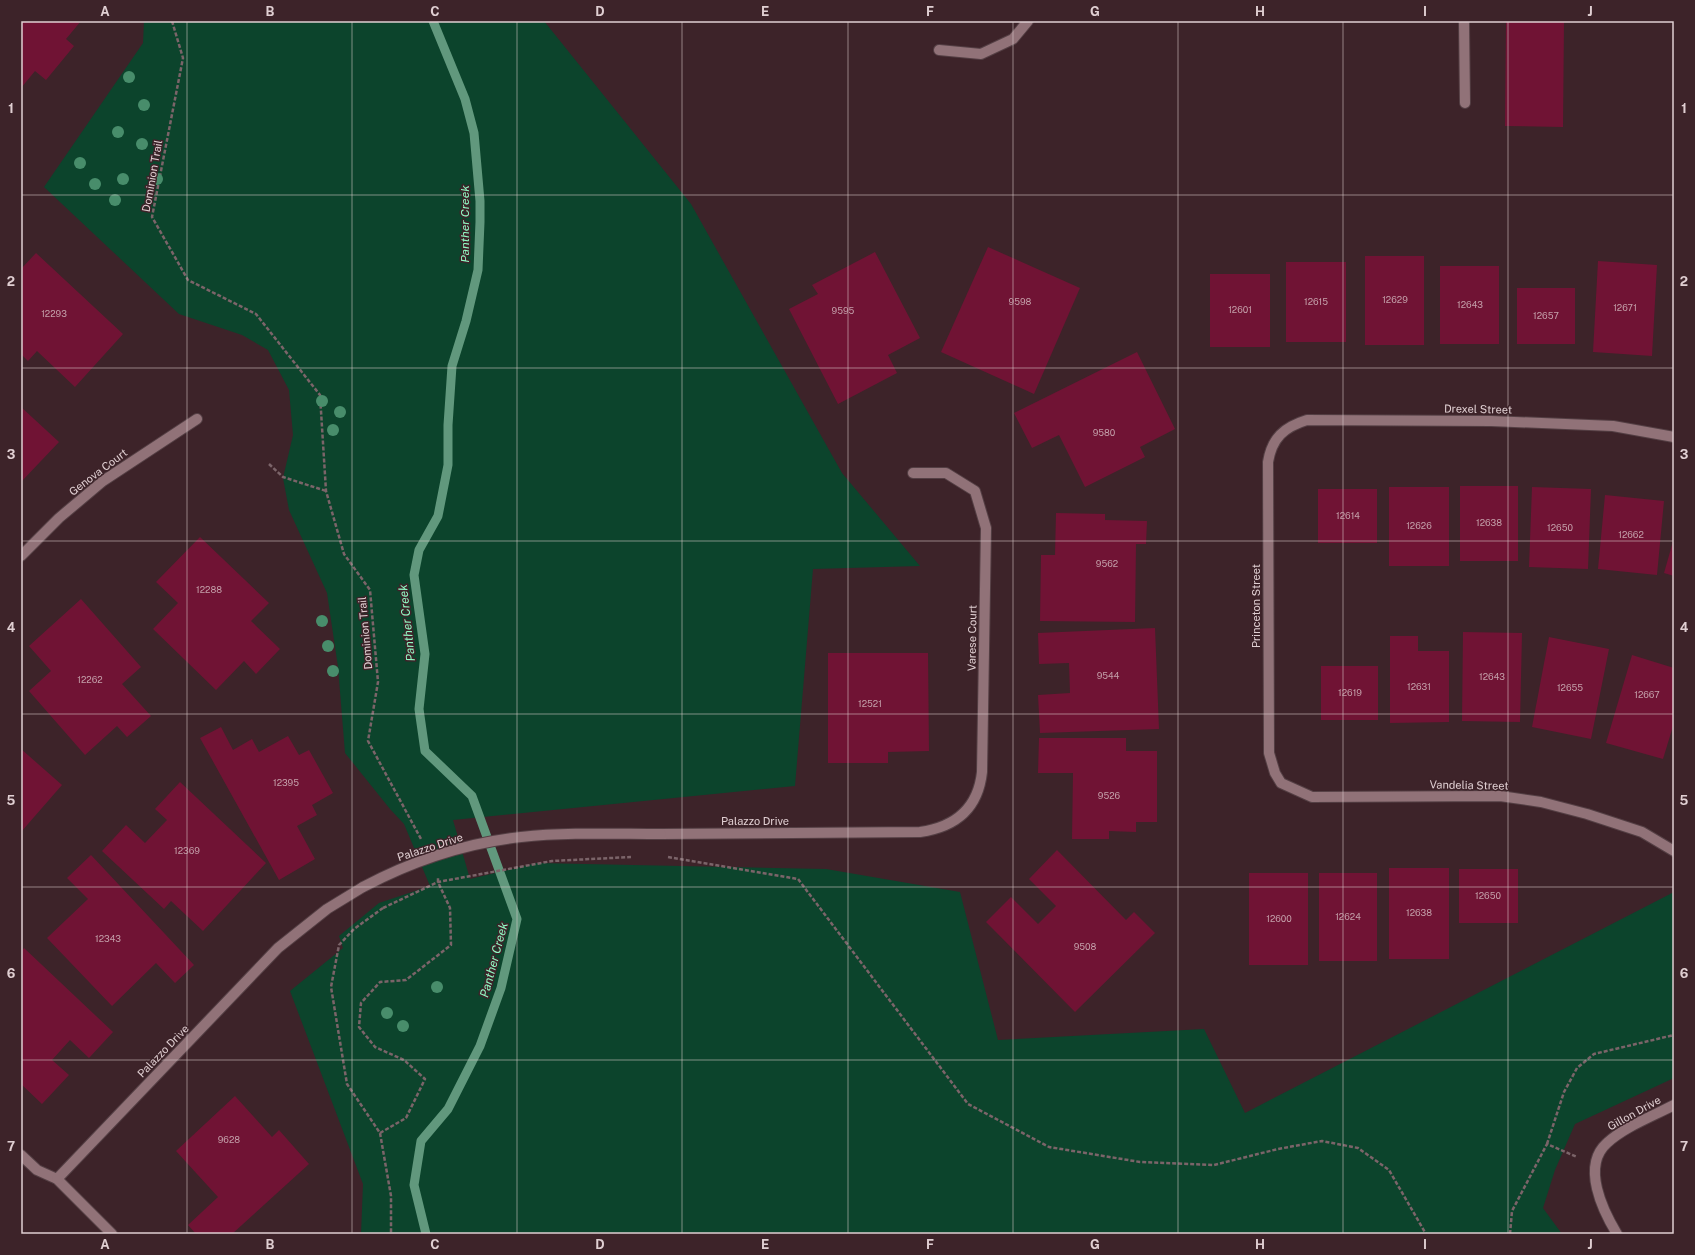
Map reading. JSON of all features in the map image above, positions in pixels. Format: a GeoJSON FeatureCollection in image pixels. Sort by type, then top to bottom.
{"type":"FeatureCollection","features":[{"type":"Feature","properties":{"kind":"street"},"geometry":{"type":"LineString","coordinates":[[939,50],[981,54],[1013,39],[1028,21]]}},
{"type":"Feature","properties":{"kind":"street"},"geometry":{"type":"LineString","coordinates":[[1464,21],[1465,103]]}},
{"type":"Feature","properties":{"kind":"street","name":"Genova Court"},"geometry":{"type":"LineString","coordinates":[[21,556],[58,518],[103,481],[197,419]]}},
{"type":"Feature","properties":{"kind":"street","name":"Drexel Street"},"geometry":{"type":"LineString","coordinates":[[1283,431],[1295,424],[1307,420],[1491,421],[1613,426],[1674,437]]}},
{"type":"Feature","properties":{"kind":"street","name":"Princeton Street"},"geometry":{"type":"LineString","coordinates":[[1281,783],[1275,774],[1269,752],[1268,462],[1270,449],[1283,431]]}},
{"type":"Feature","properties":{"kind":"street","name":"Varese Court"},"geometry":{"type":"LineString","coordinates":[[913,473],[946,473],[974,491],[986,528],[981,780],[976,796],[967,809],[948,825],[933,830]]}},
{"type":"Feature","properties":{"kind":"street","name":"Vandelia Street"},"geometry":{"type":"LineString","coordinates":[[1281,783],[1312,797],[1500,796],[1541,802],[1587,814],[1642,832],[1674,851]]}},
{"type":"Feature","properties":{"kind":"street","name":"Palazzo Drive"},"geometry":{"type":"LineString","coordinates":[[57,1179],[278,948],[327,909],[363,887],[420,861],[459,848],[494,841],[542,835],[920,832],[933,830]]}},
{"type":"Feature","properties":{"kind":"street","name":"Gillon Drive"},"geometry":{"type":"LineString","coordinates":[[1596,1164],[1599,1153],[1606,1143],[1624,1131],[1674,1105]]}},
{"type":"Feature","properties":{"kind":"street"},"geometry":{"type":"LineString","coordinates":[[21,1155],[37,1170],[57,1179],[112,1234]]}},
{"type":"Feature","properties":{"kind":"street"},"geometry":{"type":"LineString","coordinates":[[1596,1164],[1596,1187],[1608,1218],[1617,1234]]}},
{"type":"Feature","properties":{"kind":"path","name":"Dominion Trail"},"geometry":{"type":"LineString","coordinates":[[172,21],[183,58],[152,218],[188,280],[256,314],[320,394],[326,491],[344,554],[370,590],[378,682],[368,741],[423,844]]}},
{"type":"Feature","properties":{"kind":"path"},"geometry":{"type":"LineString","coordinates":[[269,464],[283,478],[326,491]]}},
{"type":"Feature","properties":{"kind":"path"},"geometry":{"type":"LineString","coordinates":[[391,1234],[391,1196],[380,1133],[347,1084],[331,987],[339,945],[354,929],[383,908],[438,882],[552,861],[636,857]]}},
{"type":"Feature","properties":{"kind":"path"},"geometry":{"type":"LineString","coordinates":[[667,857],[798,879],[968,1104],[1049,1147],[1140,1162],[1214,1165],[1278,1149],[1322,1141],[1358,1148],[1389,1170],[1426,1234]]}},
{"type":"Feature","properties":{"kind":"path"},"geometry":{"type":"LineString","coordinates":[[380,1133],[406,1118],[425,1079],[404,1060],[375,1047],[359,1027],[361,1003],[380,982],[406,980],[451,945],[450,908],[438,882],[438,876]]}},
{"type":"Feature","properties":{"kind":"path"},"geometry":{"type":"LineString","coordinates":[[1510,1234],[1512,1211],[1547,1144],[1564,1092],[1577,1068],[1594,1054],[1674,1035]]}},
{"type":"Feature","properties":{"kind":"path"},"geometry":{"type":"LineString","coordinates":[[1547,1144],[1596,1164]]}},
{"type":"Feature","properties":{"kind":"green space"},"geometry":{"type":"Polygon","coordinates":[[[144,21],[544,21],[691,204],[842,473],[920,566],[813,569],[795,786],[453,820],[470,879],[537,863],[826,869],[960,892],[998,1040],[1204,1029],[1245,1113],[1674,892],[1674,1078],[1575,1124],[1555,1170],[1543,1208],[1562,1234],[361,1234],[363,1184],[290,991],[343,948],[339,936],[379,903],[430,886],[404,824],[345,753],[338,667],[327,593],[289,510],[283,478],[293,435],[289,390],[268,350],[242,335],[179,314],[44,187],[143,43],[144,21]]]}},
{"type":"Feature","properties":{"kind":"building"},"geometry":{"type":"Polygon","coordinates":[[[21,21],[81,21],[66,39],[74,46],[46,80],[35,71],[21,88],[21,21]]]}},
{"type":"Feature","properties":{"kind":"building"},"geometry":{"type":"Polygon","coordinates":[[[1506,21],[1564,21],[1563,127],[1505,126],[1506,21]]]}},
{"type":"Feature","properties":{"kind":"building"},"geometry":{"type":"Polygon","coordinates":[[[988,247],[1080,288],[1034,394],[941,352],[988,247]]]}},
{"type":"Feature","properties":{"kind":"building"},"geometry":{"type":"Polygon","coordinates":[[[875,252],[920,338],[888,355],[897,373],[838,404],[789,309],[818,294],[812,285],[875,252]]]}},
{"type":"Feature","properties":{"kind":"building"},"geometry":{"type":"Polygon","coordinates":[[[36,253],[123,334],[75,387],[37,351],[28,361],[21,354],[21,269],[36,253]]]}},
{"type":"Feature","properties":{"kind":"building"},"geometry":{"type":"Polygon","coordinates":[[[1365,256],[1424,256],[1424,345],[1365,345],[1365,256]]]}},
{"type":"Feature","properties":{"kind":"building"},"geometry":{"type":"Polygon","coordinates":[[[1598,261],[1657,265],[1652,356],[1593,352],[1598,261]]]}},
{"type":"Feature","properties":{"kind":"building"},"geometry":{"type":"Polygon","coordinates":[[[1286,262],[1346,262],[1346,342],[1286,342],[1286,262]]]}},
{"type":"Feature","properties":{"kind":"building"},"geometry":{"type":"Polygon","coordinates":[[[1440,266],[1499,266],[1499,344],[1440,344],[1440,266]]]}},
{"type":"Feature","properties":{"kind":"building"},"geometry":{"type":"Polygon","coordinates":[[[1210,274],[1270,274],[1270,347],[1210,347],[1210,274]]]}},
{"type":"Feature","properties":{"kind":"building"},"geometry":{"type":"Polygon","coordinates":[[[1517,288],[1575,288],[1575,344],[1517,344],[1517,288]]]}},
{"type":"Feature","properties":{"kind":"building"},"geometry":{"type":"Polygon","coordinates":[[[1137,352],[1175,429],[1140,447],[1145,457],[1085,487],[1059,435],[1032,448],[1014,413],[1137,352]]]}},
{"type":"Feature","properties":{"kind":"building"},"geometry":{"type":"Polygon","coordinates":[[[21,407],[59,442],[21,482],[21,407]]]}},
{"type":"Feature","properties":{"kind":"building"},"geometry":{"type":"Polygon","coordinates":[[[1460,486],[1518,486],[1518,561],[1460,561],[1460,486]]]}},
{"type":"Feature","properties":{"kind":"building"},"geometry":{"type":"Polygon","coordinates":[[[1389,487],[1449,487],[1449,566],[1389,566],[1389,487]]]}},
{"type":"Feature","properties":{"kind":"building"},"geometry":{"type":"Polygon","coordinates":[[[1532,487],[1591,489],[1588,569],[1529,567],[1532,487]]]}},
{"type":"Feature","properties":{"kind":"building"},"geometry":{"type":"Polygon","coordinates":[[[1318,489],[1377,489],[1377,543],[1318,543],[1318,489]]]}},
{"type":"Feature","properties":{"kind":"building"},"geometry":{"type":"Polygon","coordinates":[[[1605,495],[1664,501],[1657,575],[1598,569],[1605,495]]]}},
{"type":"Feature","properties":{"kind":"building"},"geometry":{"type":"Polygon","coordinates":[[[1056,513],[1105,514],[1105,520],[1147,521],[1146,544],[1136,544],[1135,622],[1040,621],[1041,555],[1055,555],[1056,513]]]}},
{"type":"Feature","properties":{"kind":"building"},"geometry":{"type":"Polygon","coordinates":[[[200,537],[269,603],[251,621],[280,649],[256,674],[244,661],[216,690],[153,629],[178,603],[156,582],[200,537]]]}},
{"type":"Feature","properties":{"kind":"building"},"geometry":{"type":"Polygon","coordinates":[[[1674,538],[1674,576],[1664,573],[1674,538]]]}},
{"type":"Feature","properties":{"kind":"building"},"geometry":{"type":"Polygon","coordinates":[[[81,599],[141,667],[122,684],[151,716],[127,737],[117,726],[85,755],[29,691],[51,671],[29,646],[81,599]]]}},
{"type":"Feature","properties":{"kind":"building"},"geometry":{"type":"Polygon","coordinates":[[[1155,628],[1159,729],[1040,733],[1038,695],[1070,693],[1069,663],[1039,664],[1038,633],[1155,628]]]}},
{"type":"Feature","properties":{"kind":"building"},"geometry":{"type":"Polygon","coordinates":[[[1463,632],[1522,633],[1520,722],[1462,721],[1463,632]]]}},
{"type":"Feature","properties":{"kind":"building"},"geometry":{"type":"Polygon","coordinates":[[[1390,636],[1418,636],[1418,651],[1449,651],[1449,722],[1390,723],[1390,636]]]}},
{"type":"Feature","properties":{"kind":"building"},"geometry":{"type":"Polygon","coordinates":[[[1549,637],[1609,649],[1591,739],[1532,727],[1549,637]]]}},
{"type":"Feature","properties":{"kind":"building"},"geometry":{"type":"Polygon","coordinates":[[[828,653],[928,653],[929,751],[888,752],[888,763],[828,763],[828,653]]]}},
{"type":"Feature","properties":{"kind":"building"},"geometry":{"type":"Polygon","coordinates":[[[1632,655],[1674,668],[1674,723],[1663,759],[1606,743],[1632,655]]]}},
{"type":"Feature","properties":{"kind":"building"},"geometry":{"type":"Polygon","coordinates":[[[1321,666],[1378,666],[1378,720],[1321,720],[1321,666]]]}},
{"type":"Feature","properties":{"kind":"building"},"geometry":{"type":"Polygon","coordinates":[[[221,727],[233,750],[252,739],[259,752],[288,736],[299,755],[309,750],[333,793],[312,805],[317,815],[297,826],[315,859],[279,880],[200,738],[221,727]]]}},
{"type":"Feature","properties":{"kind":"building"},"geometry":{"type":"Polygon","coordinates":[[[1039,738],[1126,738],[1126,751],[1157,751],[1157,822],[1136,822],[1136,832],[1109,831],[1109,839],[1072,839],[1073,773],[1038,773],[1039,738]]]}},
{"type":"Feature","properties":{"kind":"building"},"geometry":{"type":"Polygon","coordinates":[[[21,749],[62,785],[21,832],[21,749]]]}},
{"type":"Feature","properties":{"kind":"building"},"geometry":{"type":"Polygon","coordinates":[[[180,782],[266,863],[203,931],[171,901],[164,909],[102,851],[126,825],[145,843],[167,820],[155,809],[180,782]]]}},
{"type":"Feature","properties":{"kind":"building"},"geometry":{"type":"Polygon","coordinates":[[[1057,850],[1126,920],[1134,912],[1155,933],[1075,1012],[986,922],[1011,897],[1038,924],[1056,906],[1029,879],[1057,850]]]}},
{"type":"Feature","properties":{"kind":"building"},"geometry":{"type":"Polygon","coordinates":[[[91,855],[194,965],[175,983],[156,963],[112,1006],[47,938],[88,899],[67,878],[91,855]]]}},
{"type":"Feature","properties":{"kind":"building"},"geometry":{"type":"Polygon","coordinates":[[[1389,868],[1449,868],[1449,959],[1389,959],[1389,868]]]}},
{"type":"Feature","properties":{"kind":"building"},"geometry":{"type":"Polygon","coordinates":[[[1459,869],[1518,869],[1518,923],[1459,923],[1459,869]]]}},
{"type":"Feature","properties":{"kind":"building"},"geometry":{"type":"Polygon","coordinates":[[[1249,873],[1308,873],[1308,965],[1249,965],[1249,873]]]}},
{"type":"Feature","properties":{"kind":"building"},"geometry":{"type":"Polygon","coordinates":[[[1319,873],[1377,873],[1377,961],[1319,961],[1319,873]]]}},
{"type":"Feature","properties":{"kind":"building"},"geometry":{"type":"Polygon","coordinates":[[[24,948],[113,1032],[89,1058],[70,1040],[52,1060],[69,1075],[42,1104],[21,1084],[21,952],[24,948]]]}},
{"type":"Feature","properties":{"kind":"building"},"geometry":{"type":"Polygon","coordinates":[[[235,1096],[272,1137],[279,1130],[309,1164],[232,1234],[196,1234],[188,1225],[218,1197],[176,1151],[235,1096]]]}},
{"type":"Feature","properties":{"kind":"waterway","name":"Panther Creek"},"geometry":{"type":"LineString","coordinates":[[426,1234],[414,1185],[421,1141],[448,1109],[480,1046],[501,988],[517,919],[472,796],[425,751],[419,709],[425,654],[414,575],[419,550],[438,516],[448,465],[448,425],[452,366],[466,321],[478,270],[480,222],[480,201],[474,133],[465,99],[433,21]]}}]}
